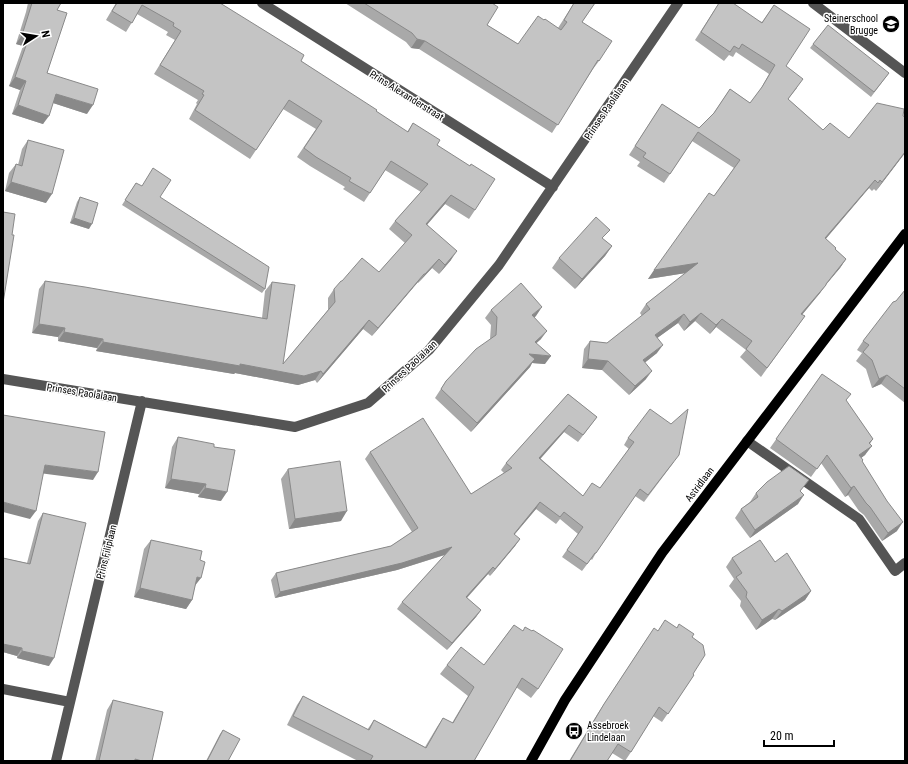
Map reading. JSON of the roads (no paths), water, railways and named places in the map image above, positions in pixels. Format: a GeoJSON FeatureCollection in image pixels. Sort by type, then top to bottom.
{"type":"FeatureCollection","features":[{"type":"Feature","properties":{"kind":"main road","name":"Astridlaan"},"geometry":{"type":"LineString","coordinates":[[530,761],[565,700],[662,553],[905,234]]}},
{"type":"Feature","properties":{"kind":"street","name":"Prins Alexanderstraat"},"geometry":{"type":"LineString","coordinates":[[262,3],[553,187]]}},
{"type":"Feature","properties":{"kind":"street","name":"Prinses Paolalaan"},"geometry":{"type":"LineString","coordinates":[[3,379],[296,427],[368,403],[429,350],[499,266],[678,3]]}},
{"type":"Feature","properties":{"kind":"street"},"geometry":{"type":"LineString","coordinates":[[813,3],[905,73]]}},
{"type":"Feature","properties":{"kind":"street","name":"Prins Filiplaan"},"geometry":{"type":"LineString","coordinates":[[56,761],[142,401]]}},
{"type":"Feature","properties":{"kind":"street"},"geometry":{"type":"LineString","coordinates":[[747,441],[859,520],[895,571],[905,563]]}},
{"type":"Feature","properties":{"kind":"street"},"geometry":{"type":"LineString","coordinates":[[3,689],[70,702]]}},
{"type":"Feature","properties":{"kind":"place","name":"Steinerschool Brugge"},"geometry":{"type":"Point","coordinates":[891,24]}},
{"type":"Feature","properties":{"kind":"place","name":"Assebroek Lindelaan"},"geometry":{"type":"Point","coordinates":[574,731]}}]}
